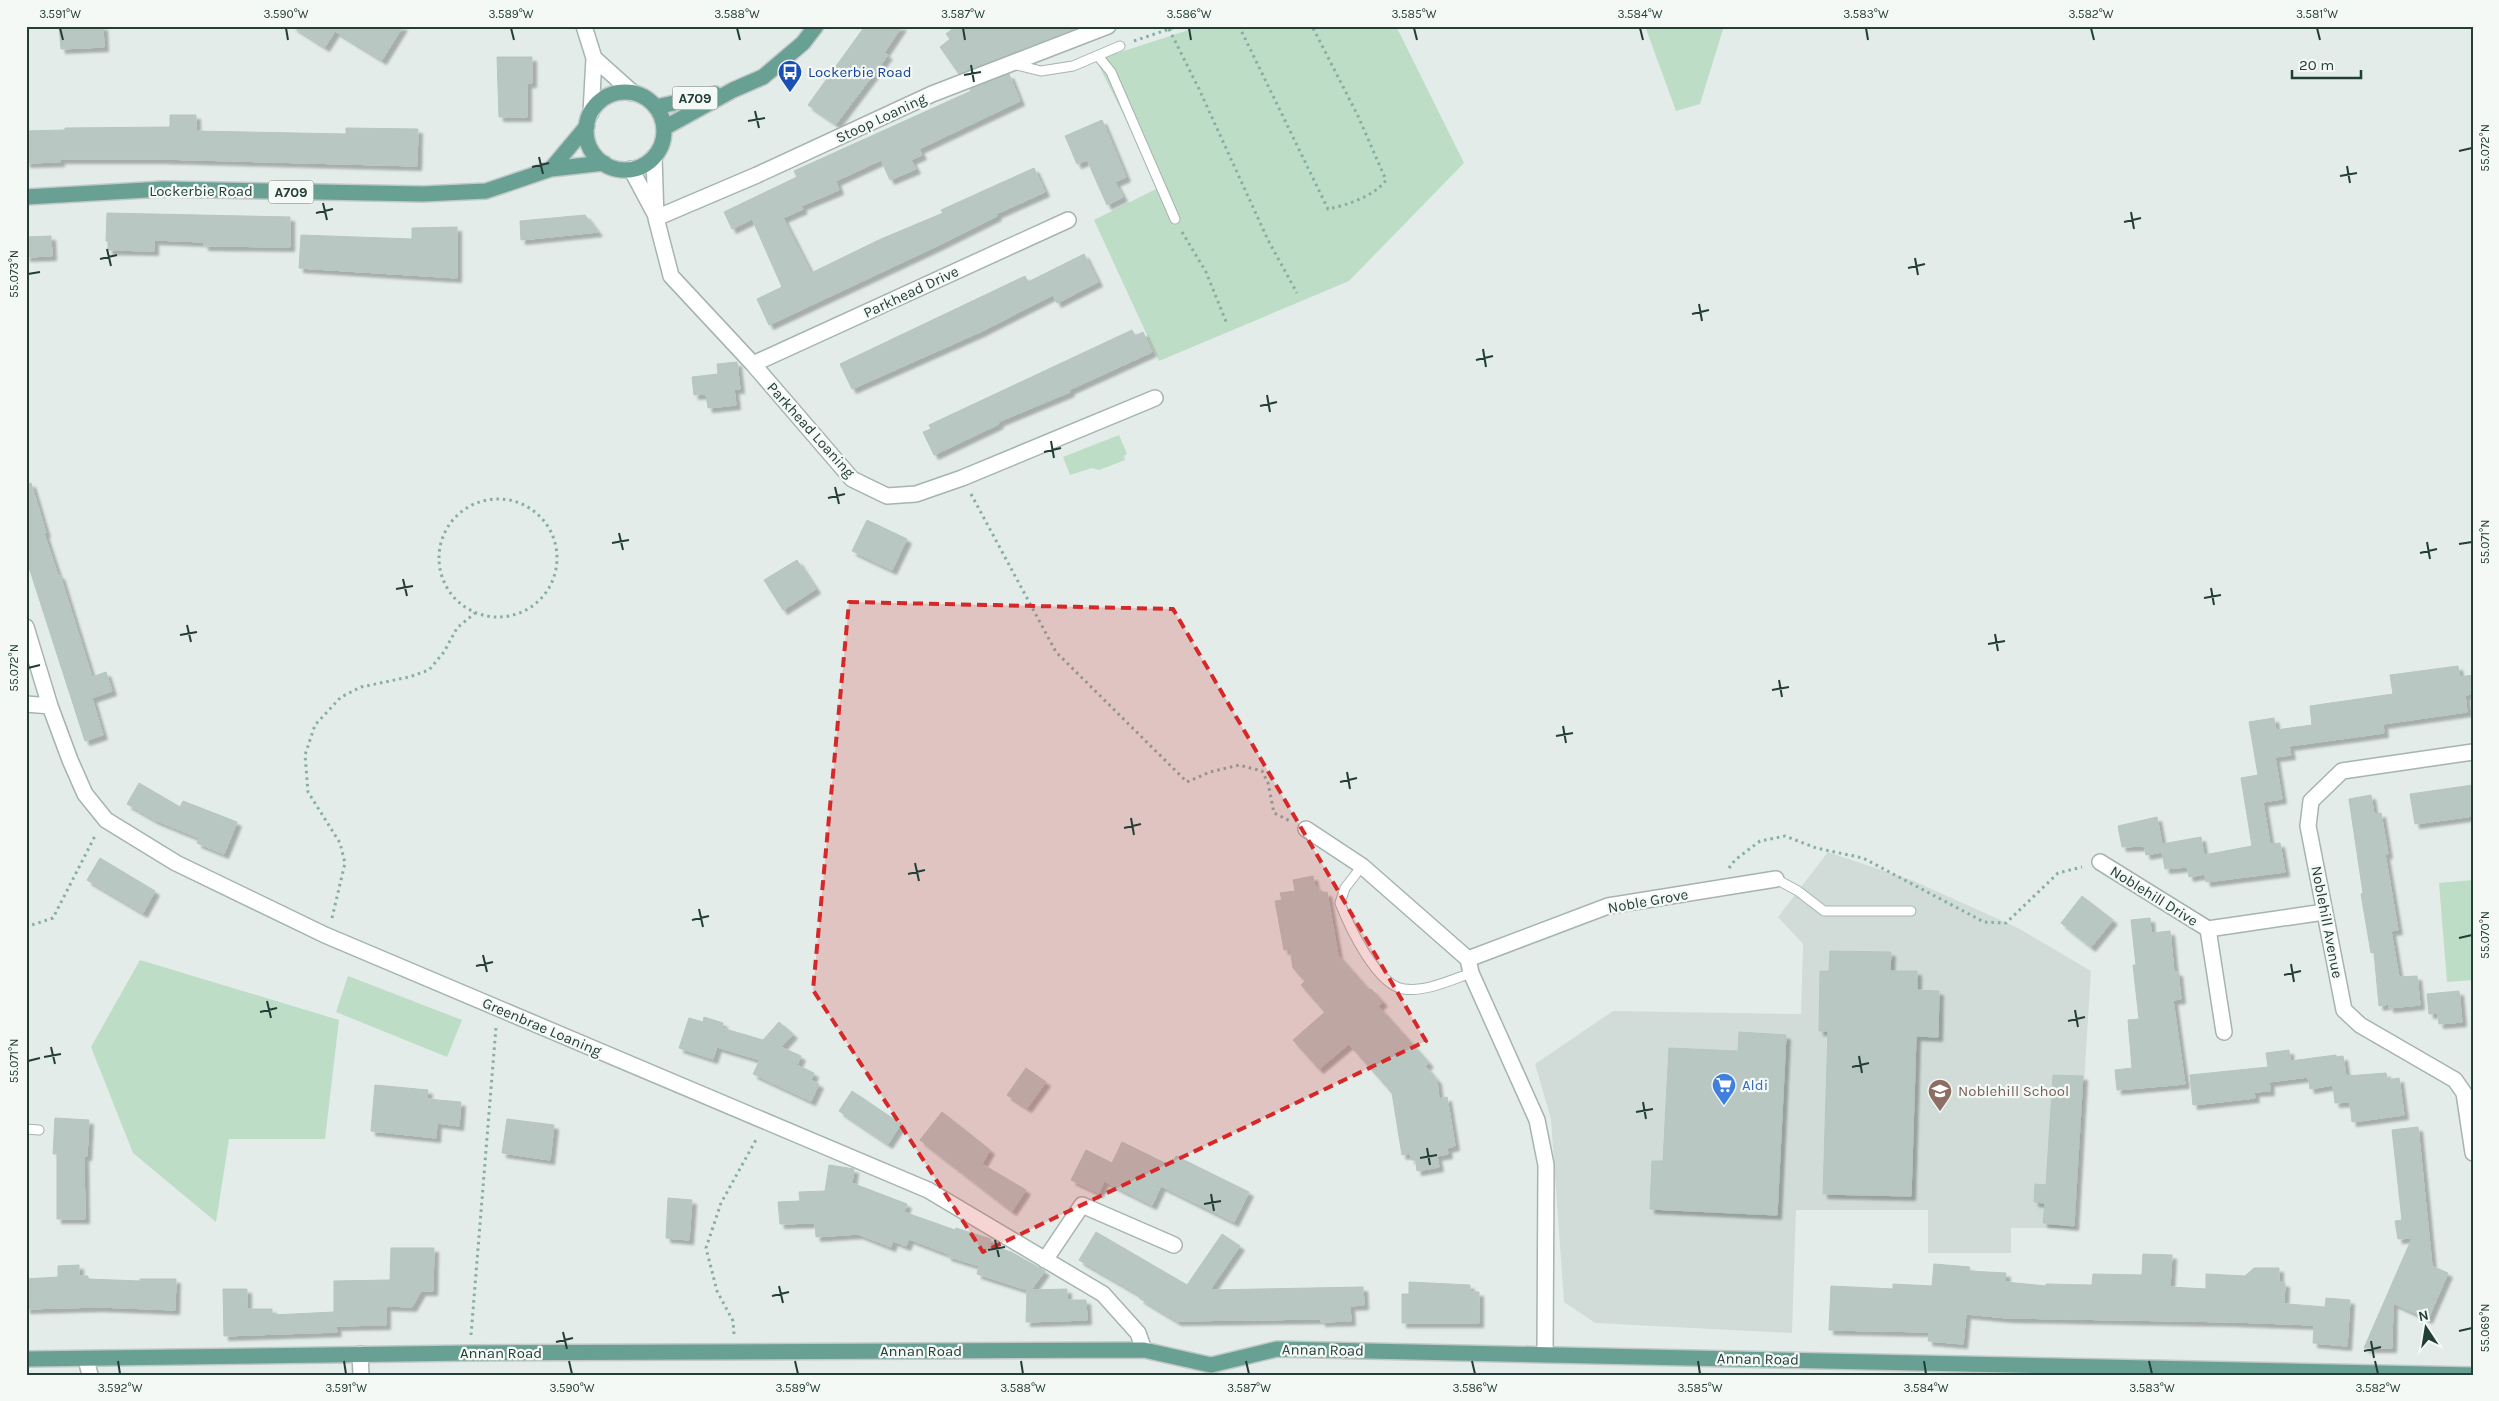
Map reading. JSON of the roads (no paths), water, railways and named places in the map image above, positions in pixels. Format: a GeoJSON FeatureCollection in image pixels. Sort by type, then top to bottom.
{"type":"FeatureCollection","features":[{"type":"Feature","properties":{"kind":"main road","name":"A709"},"geometry":{"type":"LineString","coordinates":[[664,128],[734,90],[763,77],[803,43],[816,26]]}},
{"type":"Feature","properties":{"kind":"main road","name":"A709"},"geometry":{"type":"LineString","coordinates":[[656,107],[734,90]]}},
{"type":"Feature","properties":{"kind":"main road"},"geometry":{"type":"LineString","coordinates":[[551,169],[589,120],[598,103],[609,96],[621,92],[633,92]]}},
{"type":"Feature","properties":{"kind":"main road","name":"A709"},"geometry":{"type":"LineString","coordinates":[[633,92],[650,100],[656,107],[664,128],[660,149],[654,157]]}},
{"type":"Feature","properties":{"kind":"main road"},"geometry":{"type":"LineString","coordinates":[[589,120],[590,147],[604,163]]}},
{"type":"Feature","properties":{"kind":"main road"},"geometry":{"type":"LineString","coordinates":[[631,169],[643,165],[654,157]]}},
{"type":"Feature","properties":{"kind":"main road","name":"A709"},"geometry":{"type":"LineString","coordinates":[[604,163],[612,167],[631,169]]}},
{"type":"Feature","properties":{"kind":"main road","name":"Lockerbie Road"},"geometry":{"type":"LineString","coordinates":[[26,197],[162,189],[423,194],[486,192],[551,169],[604,163]]}},
{"type":"Feature","properties":{"kind":"main road","name":"Annan Road"},"geometry":{"type":"LineString","coordinates":[[26,1359],[470,1353],[1144,1350],[1214,1370],[1277,1349],[2472,1375]]}},
{"type":"Feature","properties":{"kind":"street"},"geometry":{"type":"LineString","coordinates":[[584,26],[594,58],[589,120]]}},
{"type":"Feature","properties":{"kind":"street","name":"Stoop Loaning"},"geometry":{"type":"LineString","coordinates":[[656,218],[757,175],[932,94],[1108,26]]}},
{"type":"Feature","properties":{"kind":"street"},"geometry":{"type":"LineString","coordinates":[[594,58],[633,92]]}},
{"type":"Feature","properties":{"kind":"street","name":"Parkhead Loaning"},"geometry":{"type":"LineString","coordinates":[[654,157],[656,218]]}},
{"type":"Feature","properties":{"kind":"street","name":"Parkhead Loaning"},"geometry":{"type":"LineString","coordinates":[[631,169],[656,218],[671,276],[753,364],[852,479],[887,496],[916,494],[962,478],[1154,398]]}},
{"type":"Feature","properties":{"kind":"street","name":"Parkhead Drive"},"geometry":{"type":"LineString","coordinates":[[753,364],[1068,220]]}},
{"type":"Feature","properties":{"kind":"street","name":"Greenbrae Loaning"},"geometry":{"type":"LineString","coordinates":[[26,627],[50,706],[86,794],[106,820],[176,863],[325,935],[928,1190],[1103,1294],[1138,1332],[1144,1350]]}},
{"type":"Feature","properties":{"kind":"street"},"geometry":{"type":"LineString","coordinates":[[26,704],[50,706]]}},
{"type":"Feature","properties":{"kind":"street","name":"Noblehill Avenue"},"geometry":{"type":"LineString","coordinates":[[2472,1148],[2464,1093],[2455,1080],[2360,1025],[2344,1010],[2308,826],[2310,801],[2342,771],[2473,752]]}},
{"type":"Feature","properties":{"kind":"street"},"geometry":{"type":"LineString","coordinates":[[1306,829],[1362,866],[1469,966],[1537,1120],[1546,1165],[1545,1354]]}},
{"type":"Feature","properties":{"kind":"street","name":"Noblehill Drive"},"geometry":{"type":"LineString","coordinates":[[2100,862],[2208,930],[2324,912]]}},
{"type":"Feature","properties":{"kind":"street","name":"Noble Grove"},"geometry":{"type":"LineString","coordinates":[[1469,966],[1608,906],[1776,879]]}},
{"type":"Feature","properties":{"kind":"street","name":"Noblehill Drive"},"geometry":{"type":"LineString","coordinates":[[2208,930],[2224,1032]]}},
{"type":"Feature","properties":{"kind":"street"},"geometry":{"type":"LineString","coordinates":[[1045,1260],[1082,1205],[1174,1245]]}},
{"type":"Feature","properties":{"kind":"street"},"geometry":{"type":"LineString","coordinates":[[360,1354],[361,1375]]}},
{"type":"Feature","properties":{"kind":"street"},"geometry":{"type":"LineString","coordinates":[[86,1359],[90,1375]]}},
{"type":"Feature","properties":{"kind":"lane"},"geometry":{"type":"LineString","coordinates":[[1011,63],[1041,71],[1073,66],[1120,46]]}},
{"type":"Feature","properties":{"kind":"lane"},"geometry":{"type":"LineString","coordinates":[[1098,56],[1112,72],[1174,219]]}},
{"type":"Feature","properties":{"kind":"lane"},"geometry":{"type":"LineString","coordinates":[[1362,866],[1345,888],[1340,902],[1345,917],[1367,956],[1391,986],[1405,989],[1427,988],[1469,966]]}},
{"type":"Feature","properties":{"kind":"lane"},"geometry":{"type":"LineString","coordinates":[[1776,879],[1798,891],[1824,911],[1911,911]]}},
{"type":"Feature","properties":{"kind":"lane"},"geometry":{"type":"LineString","coordinates":[[26,1129],[38,1130]]}},
{"type":"Feature","properties":{"kind":"place","name":"Lockerbie Road"},"geometry":{"type":"Point","coordinates":[790,93]}},
{"type":"Feature","properties":{"kind":"place","name":"Aldi"},"geometry":{"type":"Point","coordinates":[1724,1106]}},
{"type":"Feature","properties":{"kind":"place","name":"Noblehill School"},"geometry":{"type":"Point","coordinates":[1940,1112]}}]}
